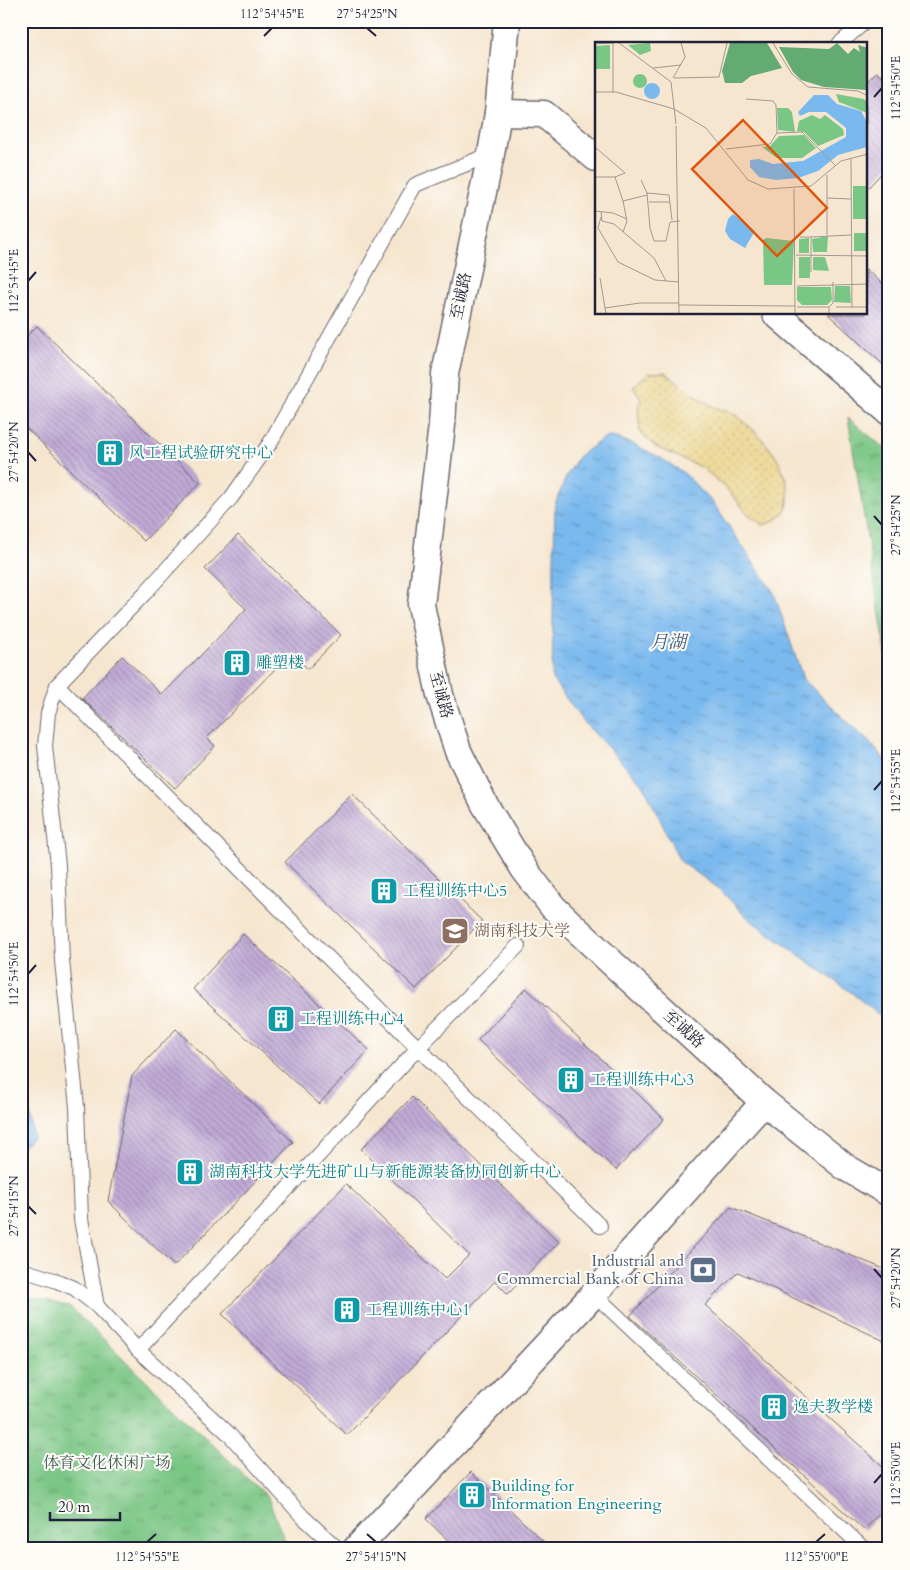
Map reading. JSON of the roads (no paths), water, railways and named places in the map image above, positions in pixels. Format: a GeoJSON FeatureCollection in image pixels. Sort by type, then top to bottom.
{"type":"FeatureCollection","features":[{"type":"Feature","properties":{"kind":"street","name":"至诚路"},"geometry":{"type":"LineString","coordinates":[[507,21],[492,154],[445,374],[442,425],[421,605],[440,695],[458,751],[485,805],[524,869],[554,907],[610,962],[764,1102],[845,1167],[889,1194]]}},
{"type":"Feature","properties":{"kind":"street"},"geometry":{"type":"LineString","coordinates":[[498,113],[544,114],[595,157]]}},
{"type":"Feature","properties":{"kind":"street"},"geometry":{"type":"LineString","coordinates":[[777,315],[889,412]]}},
{"type":"Feature","properties":{"kind":"street"},"geometry":{"type":"LineString","coordinates":[[356,1549],[594,1294],[764,1102]]}},
{"type":"Feature","properties":{"kind":"lane"},"geometry":{"type":"LineString","coordinates":[[841,42],[866,21]]}},
{"type":"Feature","properties":{"kind":"lane"},"geometry":{"type":"LineString","coordinates":[[97,1306],[81,1220],[77,1107],[62,961],[58,865],[45,746],[48,713],[57,684],[145,593],[231,498],[270,443],[415,185],[492,154]]}},
{"type":"Feature","properties":{"kind":"lane"},"geometry":{"type":"LineString","coordinates":[[57,684],[418,1048],[600,1226]]}},
{"type":"Feature","properties":{"kind":"lane"},"geometry":{"type":"LineString","coordinates":[[138,1350],[418,1048],[518,946]]}},
{"type":"Feature","properties":{"kind":"lane"},"geometry":{"type":"LineString","coordinates":[[29,1272],[58,1280],[74,1288],[97,1306],[138,1350],[228,1434],[303,1517],[338,1549]]}},
{"type":"Feature","properties":{"kind":"lane"},"geometry":{"type":"LineString","coordinates":[[594,1294],[864,1549]]}},
{"type":"Feature","properties":{"kind":"water","name":"月湖"},"geometry":{"type":"Polygon","coordinates":[[[612,437],[631,443],[661,458],[685,474],[713,503],[774,593],[803,679],[872,745],[889,764],[889,1023],[852,993],[750,920],[718,888],[680,861],[644,786],[582,720],[552,679],[555,504],[567,475],[579,456],[604,438],[612,437]]]}},
{"type":"Feature","properties":{"kind":"water"},"geometry":{"type":"Polygon","coordinates":[[[21,1055],[33,1137],[21,1148],[21,1055]]]}},
{"type":"Feature","properties":{"kind":"place","name":"风工程试验研究中心"},"geometry":{"type":"Point","coordinates":[110,453]}},
{"type":"Feature","properties":{"kind":"place","name":"雕塑楼"},"geometry":{"type":"Point","coordinates":[237,663]}},
{"type":"Feature","properties":{"kind":"place","name":"工程训练中心5"},"geometry":{"type":"Point","coordinates":[384,891]}},
{"type":"Feature","properties":{"kind":"place","name":"湖南科技大学"},"geometry":{"type":"Point","coordinates":[455,931]}},
{"type":"Feature","properties":{"kind":"place","name":"工程训练中心4"},"geometry":{"type":"Point","coordinates":[281,1019]}},
{"type":"Feature","properties":{"kind":"place","name":"工程训练中心3"},"geometry":{"type":"Point","coordinates":[571,1080]}},
{"type":"Feature","properties":{"kind":"place","name":"湖南科技大学先进矿山与新能源装备协同创新中心"},"geometry":{"type":"Point","coordinates":[190,1172]}},
{"type":"Feature","properties":{"kind":"place","name":"Industrial and Commercial Bank of China"},"geometry":{"type":"Point","coordinates":[703,1270]}},
{"type":"Feature","properties":{"kind":"place","name":"工程训练中心1"},"geometry":{"type":"Point","coordinates":[347,1310]}},
{"type":"Feature","properties":{"kind":"place","name":"逸夫教学楼"},"geometry":{"type":"Point","coordinates":[774,1407]}},
{"type":"Feature","properties":{"kind":"place","name":"Building for Information Engineering"},"geometry":{"type":"Point","coordinates":[472,1495]}},
{"type":"Feature","properties":{"kind":"park label","name":"体育文化休闲广场"},"geometry":{"type":"Point","coordinates":[107,1463]}}]}
